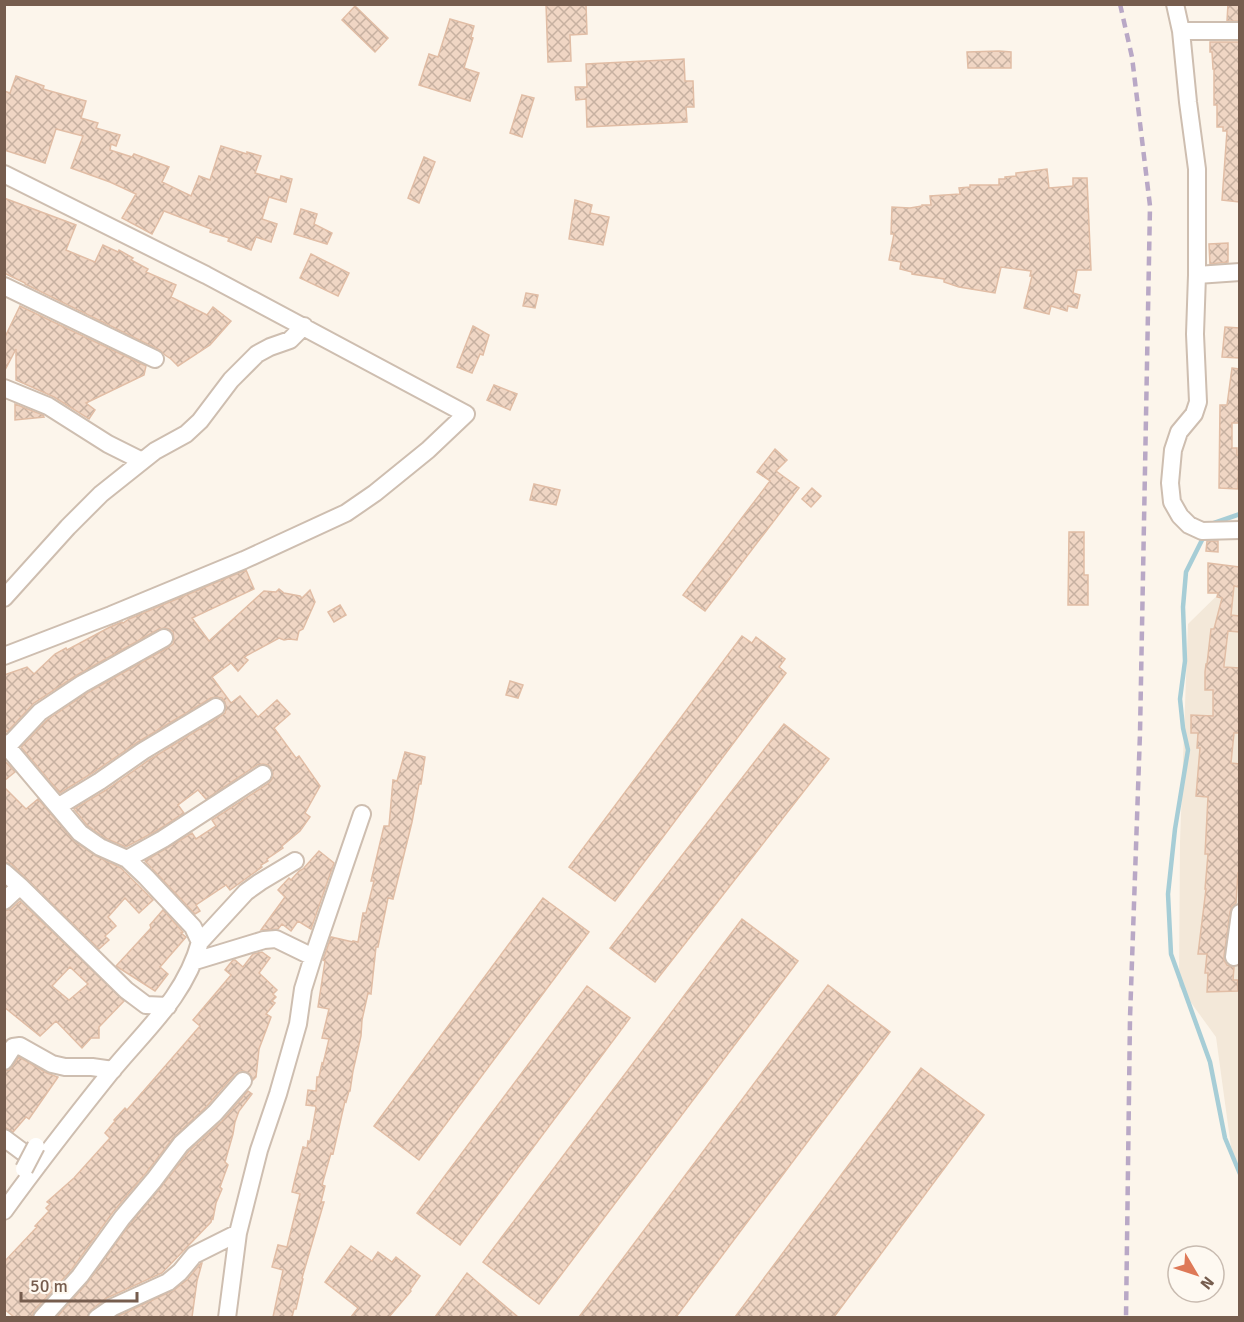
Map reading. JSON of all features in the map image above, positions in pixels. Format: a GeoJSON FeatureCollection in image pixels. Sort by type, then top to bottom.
{"type":"FeatureCollection","features":[{"type":"Feature","properties":{"kind":"street"},"geometry":{"type":"LineString","coordinates":[[1175,4],[1181,31],[1197,169],[1195,334],[1198,402],[1194,414],[1179,432],[1173,450],[1170,483],[1172,502],[1180,516],[1189,525],[1202,531],[1239,530]]}},
{"type":"Feature","properties":{"kind":"street"},"geometry":{"type":"LineString","coordinates":[[1181,31],[1239,31]]}},
{"type":"Feature","properties":{"kind":"street"},"geometry":{"type":"LineString","coordinates":[[4,174],[206,275],[466,414],[428,450],[346,513],[244,560],[4,656]]}},
{"type":"Feature","properties":{"kind":"street"},"geometry":{"type":"LineString","coordinates":[[1197,275],[1239,272]]}},
{"type":"Feature","properties":{"kind":"street"},"geometry":{"type":"LineString","coordinates":[[4,286],[155,360]]}},
{"type":"Feature","properties":{"kind":"street"},"geometry":{"type":"LineString","coordinates":[[4,598],[101,494],[155,451],[186,434],[200,421],[231,380],[257,354],[290,340],[304,326]]}},
{"type":"Feature","properties":{"kind":"street"},"geometry":{"type":"LineString","coordinates":[[4,388],[48,406],[108,444],[142,461]]}},
{"type":"Feature","properties":{"kind":"street"},"geometry":{"type":"LineString","coordinates":[[164,638],[82,684],[40,712],[6,744],[80,833],[100,847],[127,859],[193,927],[200,942]]}},
{"type":"Feature","properties":{"kind":"street"},"geometry":{"type":"LineString","coordinates":[[59,806],[216,707]]}},
{"type":"Feature","properties":{"kind":"street"},"geometry":{"type":"LineString","coordinates":[[127,859],[195,819],[263,774]]}},
{"type":"Feature","properties":{"kind":"street"},"geometry":{"type":"LineString","coordinates":[[227,1317],[238,1233],[259,1150],[298,1024],[303,989],[362,814]]}},
{"type":"Feature","properties":{"kind":"street"},"geometry":{"type":"LineString","coordinates":[[4,1204],[31,1167],[59,1137],[168,1006],[183,985],[195,961],[200,942],[246,892],[295,861]]}},
{"type":"Feature","properties":{"kind":"street"},"geometry":{"type":"LineString","coordinates":[[4,872],[126,990],[146,1005],[168,1006]]}},
{"type":"Feature","properties":{"kind":"street"},"geometry":{"type":"LineString","coordinates":[[4,901],[20,886]]}},
{"type":"Feature","properties":{"kind":"street"},"geometry":{"type":"LineString","coordinates":[[1234,957],[1239,913]]}},
{"type":"Feature","properties":{"kind":"street"},"geometry":{"type":"LineString","coordinates":[[195,961],[272,939],[286,943],[313,957]]}},
{"type":"Feature","properties":{"kind":"street"},"geometry":{"type":"LineString","coordinates":[[4,1061],[14,1047],[20,1046],[58,1066],[73,1068],[92,1066],[113,1070]]}},
{"type":"Feature","properties":{"kind":"street"},"geometry":{"type":"LineString","coordinates":[[42,1317],[80,1276],[122,1218],[181,1144],[215,1113],[243,1081]]}},
{"type":"Feature","properties":{"kind":"street"},"geometry":{"type":"LineString","coordinates":[[4,1138],[31,1167]]}},
{"type":"Feature","properties":{"kind":"street"},"geometry":{"type":"LineString","coordinates":[[4,1211],[31,1167],[36,1146]]}},
{"type":"Feature","properties":{"kind":"street"},"geometry":{"type":"LineString","coordinates":[[98,1317],[113,1307],[168,1282],[194,1255],[238,1233]]}},
{"type":"Feature","properties":{"kind":"shaded area"},"geometry":{"type":"Polygon","coordinates":[[[1239,574],[1239,1168],[1231,1147],[1216,1037],[1179,986],[1180,842],[1188,624],[1239,574]]]}},
{"type":"Feature","properties":{"kind":"building"},"geometry":{"type":"Polygon","coordinates":[[[546,4],[586,4],[587,34],[570,35],[571,61],[548,62],[546,4]]]}},
{"type":"Feature","properties":{"kind":"building"},"geometry":{"type":"Polygon","coordinates":[[[1228,4],[1239,4],[1239,21],[1227,21],[1228,4]]]}},
{"type":"Feature","properties":{"kind":"building"},"geometry":{"type":"Polygon","coordinates":[[[355,6],[388,38],[375,52],[342,20],[355,6]]]}},
{"type":"Feature","properties":{"kind":"building"},"geometry":{"type":"Polygon","coordinates":[[[450,19],[474,26],[471,37],[473,38],[464,68],[479,73],[470,101],[419,85],[429,54],[438,57],[450,19]]]}},
{"type":"Feature","properties":{"kind":"building"},"geometry":{"type":"Polygon","coordinates":[[[1210,42],[1239,42],[1239,202],[1222,200],[1227,131],[1223,131],[1223,127],[1217,127],[1217,105],[1214,105],[1214,69],[1210,42]]]}},
{"type":"Feature","properties":{"kind":"building"},"geometry":{"type":"Polygon","coordinates":[[[967,52],[1011,52],[1011,68],[968,68],[967,52]]]}},
{"type":"Feature","properties":{"kind":"building"},"geometry":{"type":"Polygon","coordinates":[[[684,59],[685,81],[693,81],[694,107],[686,107],[687,122],[587,127],[586,99],[576,100],[575,87],[587,87],[586,64],[684,59]]]}},
{"type":"Feature","properties":{"kind":"building"},"geometry":{"type":"Polygon","coordinates":[[[16,76],[44,86],[43,89],[86,101],[81,118],[98,123],[96,128],[120,135],[116,146],[111,144],[110,150],[132,157],[134,154],[169,167],[162,182],[191,196],[199,176],[210,180],[221,146],[261,156],[255,173],[280,180],[281,176],[292,179],[286,202],[269,197],[262,219],[277,224],[271,242],[256,237],[251,250],[228,241],[229,238],[210,232],[211,229],[164,211],[152,234],[122,218],[136,194],[71,168],[83,136],[56,129],[45,163],[4,150],[4,91],[10,93],[16,76]]]}},
{"type":"Feature","properties":{"kind":"building"},"geometry":{"type":"Polygon","coordinates":[[[522,95],[534,98],[522,137],[510,133],[522,95]]]}},
{"type":"Feature","properties":{"kind":"building"},"geometry":{"type":"Polygon","coordinates":[[[424,157],[435,162],[419,203],[408,198],[424,157]]]}},
{"type":"Feature","properties":{"kind":"building"},"geometry":{"type":"Polygon","coordinates":[[[1047,169],[1049,188],[1073,186],[1073,178],[1087,178],[1091,270],[1077,270],[1073,293],[1080,295],[1077,308],[1068,306],[1067,311],[1051,306],[1049,314],[1024,308],[1032,276],[1030,276],[1031,271],[1001,267],[995,293],[959,287],[944,282],[944,279],[912,274],[912,272],[900,269],[901,262],[889,260],[894,234],[891,234],[892,207],[910,208],[931,205],[930,196],[960,194],[959,188],[970,187],[970,185],[999,185],[999,179],[1016,176],[1016,173],[1047,169]]]}},
{"type":"Feature","properties":{"kind":"building"},"geometry":{"type":"Polygon","coordinates":[[[4,198],[76,225],[66,250],[95,262],[103,245],[118,252],[119,250],[148,269],[146,272],[176,285],[171,297],[207,315],[213,307],[231,321],[210,345],[178,366],[160,350],[4,273],[4,198]]]}},
{"type":"Feature","properties":{"kind":"building"},"geometry":{"type":"Polygon","coordinates":[[[575,200],[592,205],[590,213],[609,217],[603,245],[569,239],[575,200]]]}},
{"type":"Feature","properties":{"kind":"building"},"geometry":{"type":"Polygon","coordinates":[[[301,209],[317,214],[314,224],[332,233],[327,244],[294,234],[301,209]]]}},
{"type":"Feature","properties":{"kind":"building"},"geometry":{"type":"Polygon","coordinates":[[[1228,243],[1228,262],[1210,264],[1209,244],[1228,243]]]}},
{"type":"Feature","properties":{"kind":"building"},"geometry":{"type":"Polygon","coordinates":[[[311,254],[349,273],[338,296],[300,278],[311,254]]]}},
{"type":"Feature","properties":{"kind":"building"},"geometry":{"type":"Polygon","coordinates":[[[526,293],[538,295],[535,308],[523,306],[526,293]]]}},
{"type":"Feature","properties":{"kind":"building"},"geometry":{"type":"Polygon","coordinates":[[[20,306],[146,366],[144,375],[86,403],[95,410],[89,419],[54,397],[16,380],[16,349],[4,372],[4,339],[20,306]]]}},
{"type":"Feature","properties":{"kind":"building"},"geometry":{"type":"Polygon","coordinates":[[[473,326],[489,335],[483,355],[480,354],[472,373],[457,367],[473,326]]]}},
{"type":"Feature","properties":{"kind":"building"},"geometry":{"type":"Polygon","coordinates":[[[1225,327],[1239,328],[1239,358],[1222,357],[1225,327]]]}},
{"type":"Feature","properties":{"kind":"building"},"geometry":{"type":"Polygon","coordinates":[[[1232,368],[1239,369],[1239,423],[1232,423],[1232,448],[1237,448],[1237,455],[1239,455],[1238,489],[1219,488],[1220,405],[1227,405],[1232,368]]]}},
{"type":"Feature","properties":{"kind":"building"},"geometry":{"type":"Polygon","coordinates":[[[494,385],[517,394],[510,410],[487,400],[494,385]]]}},
{"type":"Feature","properties":{"kind":"building"},"geometry":{"type":"Polygon","coordinates":[[[15,404],[43,415],[44,417],[15,420],[15,404]]]}},
{"type":"Feature","properties":{"kind":"building"},"geometry":{"type":"Polygon","coordinates":[[[775,449],[787,460],[776,471],[799,488],[705,611],[683,595],[770,481],[757,472],[775,449]]]}},
{"type":"Feature","properties":{"kind":"building"},"geometry":{"type":"Polygon","coordinates":[[[534,484],[560,490],[556,505],[530,500],[534,484]]]}},
{"type":"Feature","properties":{"kind":"building"},"geometry":{"type":"Polygon","coordinates":[[[812,488],[821,496],[811,507],[802,499],[812,488]]]}},
{"type":"Feature","properties":{"kind":"building"},"geometry":{"type":"Polygon","coordinates":[[[1069,532],[1084,532],[1084,575],[1088,575],[1088,605],[1068,605],[1069,532]]]}},
{"type":"Feature","properties":{"kind":"building"},"geometry":{"type":"Polygon","coordinates":[[[1207,541],[1218,541],[1218,552],[1206,551],[1207,541]]]}},
{"type":"Feature","properties":{"kind":"building"},"geometry":{"type":"Polygon","coordinates":[[[1208,563],[1239,567],[1239,587],[1234,586],[1231,615],[1239,616],[1239,632],[1228,631],[1224,665],[1224,667],[1239,668],[1239,733],[1234,733],[1231,763],[1239,764],[1239,873],[1236,903],[1230,912],[1224,956],[1227,965],[1234,967],[1233,980],[1238,980],[1238,991],[1207,992],[1208,973],[1205,973],[1207,954],[1198,954],[1206,889],[1208,797],[1196,796],[1200,748],[1197,748],[1198,733],[1191,733],[1191,715],[1213,716],[1213,690],[1205,690],[1205,672],[1211,629],[1214,629],[1222,598],[1217,597],[1218,593],[1208,593],[1208,563]]]}},
{"type":"Feature","properties":{"kind":"building"},"geometry":{"type":"Polygon","coordinates":[[[246,570],[254,589],[192,618],[209,641],[264,591],[276,592],[279,589],[284,593],[302,598],[310,590],[315,602],[303,629],[299,631],[297,640],[279,638],[244,657],[248,660],[238,671],[231,663],[212,677],[231,703],[240,696],[258,717],[277,700],[290,714],[274,728],[296,758],[299,756],[320,786],[305,813],[310,817],[300,831],[282,846],[283,848],[267,859],[268,861],[261,865],[262,867],[230,890],[226,885],[196,905],[200,911],[195,914],[145,861],[192,833],[196,839],[216,826],[212,820],[269,783],[273,773],[268,765],[257,765],[206,799],[198,790],[178,805],[184,813],[126,847],[105,838],[87,825],[74,809],[225,713],[225,702],[222,698],[211,698],[60,793],[21,747],[47,720],[87,693],[173,644],[173,632],[165,628],[159,629],[77,675],[34,703],[7,732],[4,728],[4,675],[27,667],[34,674],[55,654],[66,648],[67,650],[110,627],[246,570]]]}},
{"type":"Feature","properties":{"kind":"building"},"geometry":{"type":"Polygon","coordinates":[[[340,605],[346,615],[334,622],[328,612],[340,605]]]}},
{"type":"Feature","properties":{"kind":"building"},"geometry":{"type":"Polygon","coordinates":[[[742,636],[752,643],[756,637],[785,659],[779,667],[786,673],[615,901],[569,867],[742,636]]]}},
{"type":"Feature","properties":{"kind":"building"},"geometry":{"type":"Polygon","coordinates":[[[510,681],[523,685],[518,698],[506,695],[510,681]]]}},
{"type":"Feature","properties":{"kind":"building"},"geometry":{"type":"Polygon","coordinates":[[[784,724],[829,759],[655,982],[610,948],[784,724]]]}},
{"type":"Feature","properties":{"kind":"building"},"geometry":{"type":"Polygon","coordinates":[[[405,752],[425,757],[421,784],[419,784],[393,899],[388,898],[378,947],[376,947],[371,994],[368,993],[362,1020],[350,1091],[345,1101],[333,1154],[331,1153],[322,1185],[325,1186],[321,1202],[324,1202],[302,1278],[296,1309],[292,1317],[273,1317],[283,1270],[272,1267],[278,1245],[287,1247],[300,1194],[292,1192],[303,1147],[307,1148],[308,1141],[310,1142],[316,1108],[306,1105],[308,1090],[316,1091],[317,1077],[319,1077],[329,1039],[322,1038],[329,1009],[318,1007],[325,961],[323,960],[331,937],[358,942],[363,913],[366,913],[374,881],[371,881],[384,826],[389,826],[393,780],[397,781],[405,752]]]}},
{"type":"Feature","properties":{"kind":"building"},"geometry":{"type":"Polygon","coordinates":[[[4,762],[15,772],[4,781],[4,762]]]}},
{"type":"Feature","properties":{"kind":"building"},"geometry":{"type":"Polygon","coordinates":[[[4,787],[26,809],[38,799],[74,841],[96,856],[121,868],[153,900],[139,913],[125,898],[108,917],[116,926],[105,936],[109,940],[99,949],[11,864],[4,862],[4,787]]]}},
{"type":"Feature","properties":{"kind":"building"},"geometry":{"type":"Polygon","coordinates":[[[319,851],[334,863],[311,929],[298,921],[291,931],[282,924],[278,929],[261,930],[285,897],[278,890],[289,878],[291,880],[303,869],[319,851]]]}},
{"type":"Feature","properties":{"kind":"building"},"geometry":{"type":"Polygon","coordinates":[[[543,898],[589,932],[419,1160],[374,1126],[543,898]]]}},
{"type":"Feature","properties":{"kind":"building"},"geometry":{"type":"Polygon","coordinates":[[[20,901],[124,1001],[99,1027],[99,1038],[91,1038],[82,1048],[56,1021],[40,1036],[4,1007],[4,911],[11,909],[20,901]],[[70,967],[52,986],[69,1000],[88,984],[70,967]]]}},
{"type":"Feature","properties":{"kind":"building"},"geometry":{"type":"Polygon","coordinates":[[[163,910],[186,937],[160,967],[168,974],[155,991],[116,966],[151,928],[150,925],[163,910]]]}},
{"type":"Feature","properties":{"kind":"building"},"geometry":{"type":"Polygon","coordinates":[[[742,919],[798,961],[539,1304],[483,1262],[742,919]]]}},
{"type":"Feature","properties":{"kind":"building"},"geometry":{"type":"Polygon","coordinates":[[[262,952],[270,958],[259,973],[277,990],[273,994],[276,997],[272,1001],[275,1003],[266,1014],[271,1017],[259,1049],[256,1077],[253,1080],[250,1074],[244,1071],[235,1074],[207,1106],[173,1138],[113,1212],[72,1269],[34,1311],[32,1317],[14,1317],[4,1309],[4,1262],[49,1211],[46,1208],[50,1204],[47,1202],[74,1178],[110,1138],[105,1133],[114,1120],[125,1108],[127,1110],[200,1026],[193,1020],[231,975],[225,970],[233,960],[243,967],[253,954],[262,952]]]}},
{"type":"Feature","properties":{"kind":"building"},"geometry":{"type":"Polygon","coordinates":[[[828,985],[890,1032],[676,1317],[579,1317],[828,985]]]}},
{"type":"Feature","properties":{"kind":"building"},"geometry":{"type":"Polygon","coordinates":[[[587,986],[630,1018],[460,1245],[417,1213],[587,986]]]}},
{"type":"Feature","properties":{"kind":"building"},"geometry":{"type":"Polygon","coordinates":[[[19,1057],[58,1077],[29,1119],[26,1117],[13,1132],[4,1127],[4,1071],[9,1070],[19,1057]]]}},
{"type":"Feature","properties":{"kind":"building"},"geometry":{"type":"Polygon","coordinates":[[[921,1068],[984,1115],[834,1317],[735,1317],[921,1068]]]}},
{"type":"Feature","properties":{"kind":"building"},"geometry":{"type":"Polygon","coordinates":[[[248,1091],[252,1094],[239,1111],[235,1122],[225,1162],[228,1165],[211,1222],[162,1273],[107,1298],[91,1310],[87,1317],[57,1317],[88,1282],[130,1224],[189,1151],[222,1121],[248,1091]]]}},
{"type":"Feature","properties":{"kind":"building"},"geometry":{"type":"Polygon","coordinates":[[[351,1246],[372,1261],[378,1252],[392,1262],[396,1257],[420,1276],[411,1291],[389,1317],[351,1317],[358,1308],[325,1282],[351,1246]]]}},
{"type":"Feature","properties":{"kind":"building"},"geometry":{"type":"Polygon","coordinates":[[[201,1263],[192,1317],[116,1317],[174,1290],[188,1279],[201,1263]]]}},
{"type":"Feature","properties":{"kind":"building"},"geometry":{"type":"Polygon","coordinates":[[[467,1273],[476,1281],[518,1317],[435,1317],[467,1273]]]}},
{"type":"Feature","properties":{"kind":"waterway"},"geometry":{"type":"LineString","coordinates":[[1214,523],[1240,514]]}},
{"type":"Feature","properties":{"kind":"waterway"},"geometry":{"type":"LineString","coordinates":[[1205,534],[1186,572],[1183,607],[1185,661],[1180,699],[1188,750],[1175,829],[1168,894],[1171,954],[1210,1062],[1225,1138],[1240,1174]]}},
{"type":"Feature","properties":{"kind":"railway"},"geometry":{"type":"LineString","coordinates":[[1120,4],[1132,57],[1150,206],[1140,733],[1130,1018],[1126,1318]]}}]}
